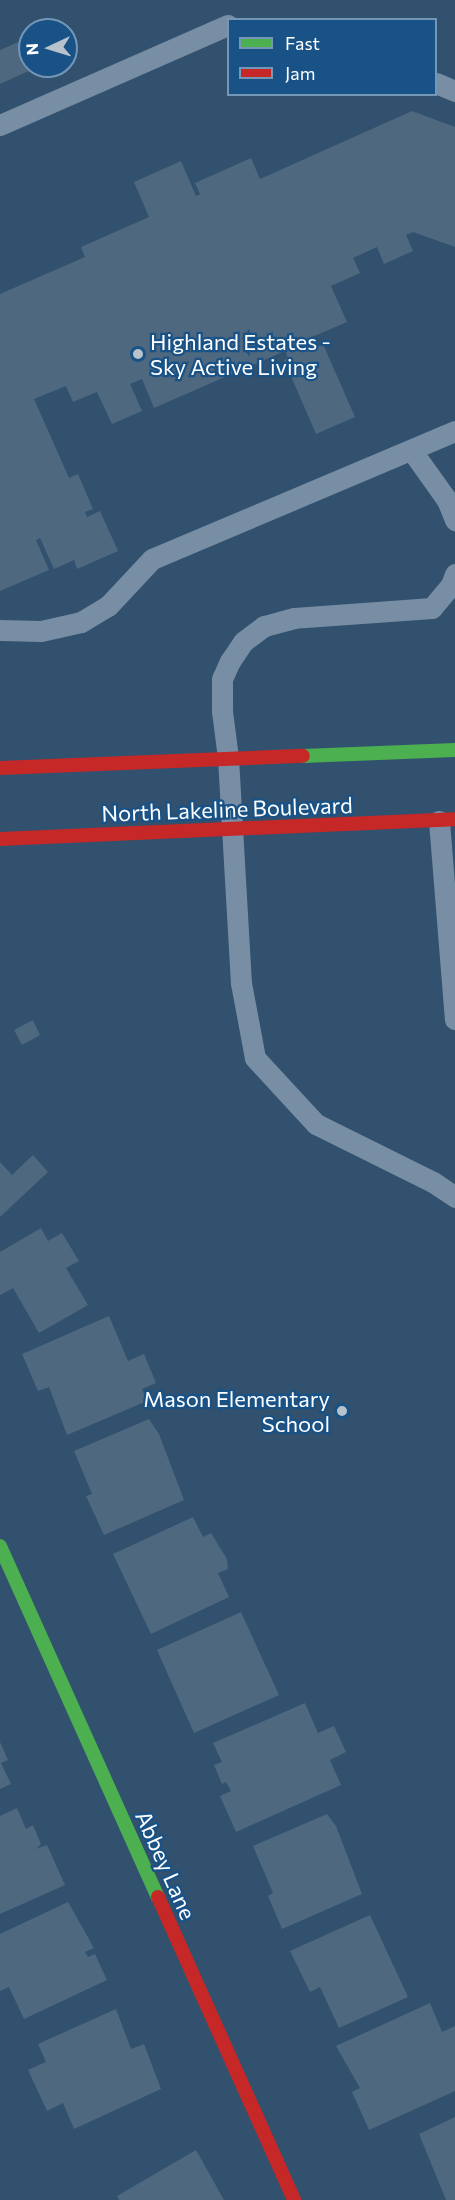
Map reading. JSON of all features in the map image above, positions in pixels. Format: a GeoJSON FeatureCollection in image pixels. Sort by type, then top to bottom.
{"type":"FeatureCollection","features":[{"type":"Feature","properties":{"kind":"main road"},"geometry":{"type":"LineString","coordinates":[[0,768],[455,750]]}},
{"type":"Feature","properties":{"kind":"main road","name":"North Lakeline Boulevard"},"geometry":{"type":"LineString","coordinates":[[0,839],[447,820]]}},
{"type":"Feature","properties":{"kind":"main road","name":"Abbey Lane"},"geometry":{"type":"LineString","coordinates":[[0,1546],[294,2200]]}},
{"type":"Feature","properties":{"kind":"lane"},"geometry":{"type":"LineString","coordinates":[[0,125],[227,25]]}},
{"type":"Feature","properties":{"kind":"lane"},"geometry":{"type":"LineString","coordinates":[[437,84],[455,91]]}},
{"type":"Feature","properties":{"kind":"lane"},"geometry":{"type":"LineString","coordinates":[[0,630],[41,631],[81,622],[108,606],[152,559],[455,431]]}},
{"type":"Feature","properties":{"kind":"lane"},"geometry":{"type":"LineString","coordinates":[[412,451],[447,500],[455,520]]}},
{"type":"Feature","properties":{"kind":"lane"},"geometry":{"type":"LineString","coordinates":[[455,574],[451,585],[432,608],[281,620],[264,626],[243,642],[222,679],[241,983],[255,1058],[316,1124],[433,1182],[455,1197]]}},
{"type":"Feature","properties":{"kind":"lane"},"geometry":{"type":"LineString","coordinates":[[447,820],[455,1019]]}},
{"type":"Feature","properties":{"kind":"building"},"geometry":{"type":"Polygon","coordinates":[[[18,42],[18,76],[0,84],[0,50],[18,42]]]}},
{"type":"Feature","properties":{"kind":"building","name":"Highland Estates - Sky Active Living"},"geometry":{"type":"Polygon","coordinates":[[[412,111],[455,127],[455,247],[413,232],[406,235],[413,251],[384,264],[377,247],[353,258],[360,273],[331,286],[347,322],[312,337],[316,347],[323,344],[355,417],[316,434],[284,360],[288,358],[285,351],[154,408],[142,379],[130,384],[142,411],[112,424],[97,392],[73,402],[66,386],[34,399],[69,478],[78,474],[93,509],[85,512],[87,517],[100,511],[118,551],[77,569],[74,560],[54,569],[40,538],[36,540],[49,570],[0,591],[0,294],[85,257],[81,247],[149,217],[134,182],[181,161],[196,196],[200,194],[195,183],[251,158],[260,179],[412,111]]]}},
{"type":"Feature","properties":{"kind":"building"},"geometry":{"type":"Polygon","coordinates":[[[33,1020],[40,1035],[22,1045],[14,1030],[33,1020]]]}},
{"type":"Feature","properties":{"kind":"building"},"geometry":{"type":"Polygon","coordinates":[[[33,1155],[48,1172],[0,1217],[0,1162],[12,1175],[33,1155]]]}},
{"type":"Feature","properties":{"kind":"building"},"geometry":{"type":"Polygon","coordinates":[[[41,1228],[48,1241],[62,1233],[79,1261],[66,1268],[88,1305],[39,1333],[13,1288],[0,1295],[0,1252],[41,1228]]]}},
{"type":"Feature","properties":{"kind":"building"},"geometry":{"type":"Polygon","coordinates":[[[109,1316],[128,1361],[144,1354],[156,1383],[142,1389],[147,1401],[67,1435],[49,1387],[38,1391],[22,1354],[109,1316]]]}},
{"type":"Feature","properties":{"kind":"building"},"geometry":{"type":"Polygon","coordinates":[[[149,1419],[159,1434],[184,1500],[104,1535],[86,1496],[92,1494],[74,1451],[149,1419]]]}},
{"type":"Feature","properties":{"kind":"building"},"geometry":{"type":"Polygon","coordinates":[[[193,1517],[203,1537],[211,1533],[227,1559],[228,1569],[218,1573],[229,1597],[151,1634],[113,1554],[193,1517]]]}},
{"type":"Feature","properties":{"kind":"building"},"geometry":{"type":"Polygon","coordinates":[[[241,1612],[279,1695],[194,1733],[157,1650],[241,1612]]]}},
{"type":"Feature","properties":{"kind":"building"},"geometry":{"type":"Polygon","coordinates":[[[305,1703],[318,1733],[334,1726],[346,1752],[330,1760],[341,1785],[236,1832],[220,1796],[231,1791],[226,1782],[222,1784],[214,1765],[222,1762],[213,1743],[305,1703]]]}},
{"type":"Feature","properties":{"kind":"building"},"geometry":{"type":"Polygon","coordinates":[[[0,1742],[8,1760],[1,1763],[11,1784],[0,1789],[0,1742]]]}},
{"type":"Feature","properties":{"kind":"building"},"geometry":{"type":"Polygon","coordinates":[[[17,1808],[26,1829],[33,1825],[41,1844],[36,1849],[47,1845],[65,1885],[0,1914],[0,1816],[17,1808]]]}},
{"type":"Feature","properties":{"kind":"building"},"geometry":{"type":"Polygon","coordinates":[[[327,1814],[336,1826],[362,1894],[282,1929],[268,1896],[273,1893],[253,1846],[327,1814]]]}},
{"type":"Feature","properties":{"kind":"building"},"geometry":{"type":"Polygon","coordinates":[[[68,1902],[94,1948],[85,1952],[88,1957],[95,1954],[107,1980],[24,2019],[9,1987],[0,1991],[0,1934],[68,1902]]]}},
{"type":"Feature","properties":{"kind":"building"},"geometry":{"type":"Polygon","coordinates":[[[370,1915],[408,1997],[339,2028],[320,1987],[310,1992],[290,1951],[370,1915]]]}},
{"type":"Feature","properties":{"kind":"building"},"geometry":{"type":"Polygon","coordinates":[[[430,2003],[442,2032],[455,2026],[455,2091],[369,2130],[352,2092],[360,2088],[336,2046],[430,2003]]]}},
{"type":"Feature","properties":{"kind":"building"},"geometry":{"type":"Polygon","coordinates":[[[116,2009],[131,2049],[144,2044],[161,2089],[74,2129],[63,2103],[47,2111],[28,2070],[46,2062],[38,2044],[116,2009]]]}},
{"type":"Feature","properties":{"kind":"building"},"geometry":{"type":"Polygon","coordinates":[[[455,2117],[455,2200],[446,2200],[419,2134],[455,2117]]]}},
{"type":"Feature","properties":{"kind":"building"},"geometry":{"type":"Polygon","coordinates":[[[196,2150],[224,2200],[119,2200],[117,2196],[196,2150]]]}},
{"type":"Feature","properties":{"kind":"traffic: fast"},"geometry":{"type":"LineString","coordinates":[[303,756],[455,750]]}},
{"type":"Feature","properties":{"kind":"traffic: fast"},"geometry":{"type":"LineString","coordinates":[[0,1546],[158,1897]]}},
{"type":"Feature","properties":{"kind":"traffic: jam"},"geometry":{"type":"LineString","coordinates":[[0,768],[303,756]]}},
{"type":"Feature","properties":{"kind":"traffic: jam"},"geometry":{"type":"LineString","coordinates":[[0,839],[455,819]]}},
{"type":"Feature","properties":{"kind":"traffic: jam"},"geometry":{"type":"LineString","coordinates":[[158,1897],[294,2200]]}},
{"type":"Feature","properties":{"kind":"place","name":"Highland Estates - Sky Active Living"},"geometry":{"type":"Point","coordinates":[138,354]}},
{"type":"Feature","properties":{"kind":"place","name":"Mason Elementary School"},"geometry":{"type":"Point","coordinates":[342,1411]}}]}
